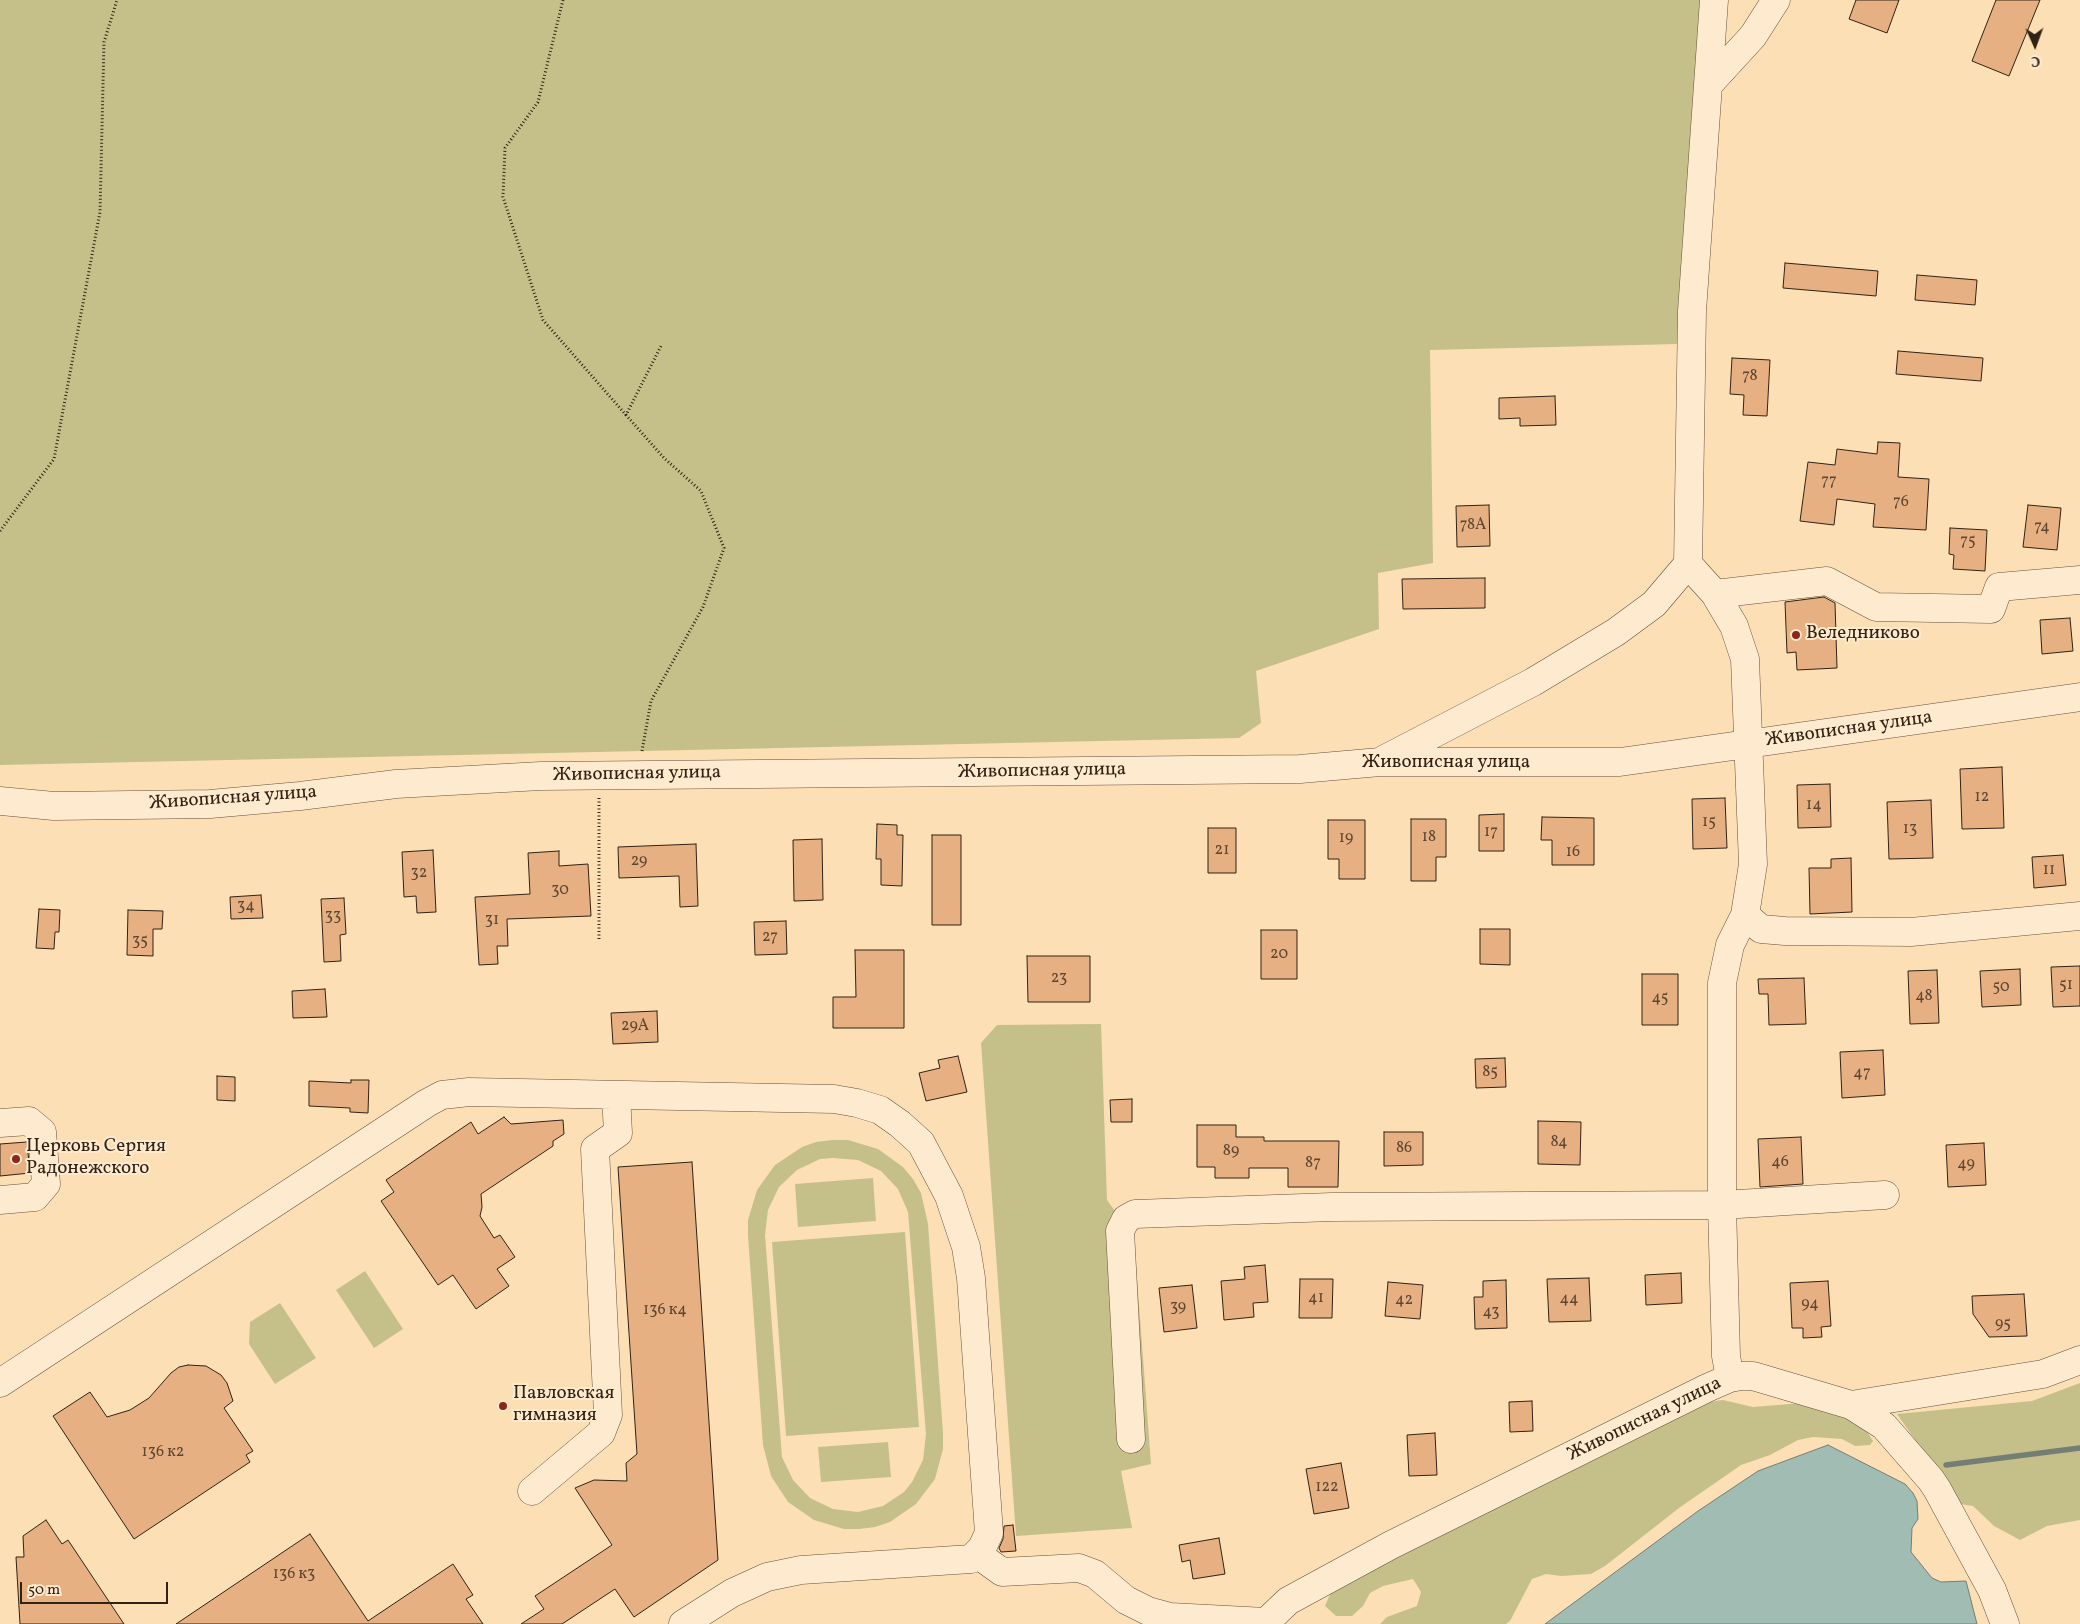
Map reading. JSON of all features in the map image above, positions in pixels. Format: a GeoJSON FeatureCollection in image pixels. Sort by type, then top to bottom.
{"type":"FeatureCollection","features":[{"type":"Feature","properties":{"kind":"street"},"geometry":{"type":"LineString","coordinates":[[1380,762],[1533,682],[1616,632],[1654,604],[1688,564],[1692,312],[1714,0]]}},
{"type":"Feature","properties":{"kind":"street"},"geometry":{"type":"LineString","coordinates":[[1709,84],[1753,36],[1776,0]]}},
{"type":"Feature","properties":{"kind":"street"},"geometry":{"type":"LineString","coordinates":[[1688,564],[1714,594],[1734,626],[1744,659],[1749,744],[1753,864],[1745,915],[1730,946],[1722,983],[1722,1205],[1726,1356],[1730,1378]]}},
{"type":"Feature","properties":{"kind":"street"},"geometry":{"type":"LineString","coordinates":[[1714,594],[1827,581],[1876,607],[1983,610],[1991,609],[1999,586],[2080,580]]}},
{"type":"Feature","properties":{"kind":"street","name":"Живописная улица"},"geometry":{"type":"LineString","coordinates":[[0,801],[54,806],[210,804],[300,796],[396,784],[638,774],[1300,769],[1380,762],[1620,762],[2080,698]]}},
{"type":"Feature","properties":{"kind":"street"},"geometry":{"type":"LineString","coordinates":[[1745,915],[1761,929],[1901,932],[2080,916]]}},
{"type":"Feature","properties":{"kind":"street"},"geometry":{"type":"LineString","coordinates":[[0,1383],[442,1095],[468,1092],[834,1099],[880,1110],[900,1124],[920,1143],[949,1196],[966,1248],[971,1278],[988,1532],[982,1548],[971,1559],[956,1561],[783,1572],[732,1593],[683,1624]]}},
{"type":"Feature","properties":{"kind":"street"},"geometry":{"type":"LineString","coordinates":[[532,1491],[601,1433],[608,1415],[595,1149],[618,1132],[616,1095]]}},
{"type":"Feature","properties":{"kind":"street"},"geometry":{"type":"LineString","coordinates":[[0,1123],[29,1121],[42,1132],[46,1184],[35,1197],[0,1200]]}},
{"type":"Feature","properties":{"kind":"street"},"geometry":{"type":"LineString","coordinates":[[1131,1438],[1120,1231],[1126,1219],[1134,1214],[1332,1207],[1722,1205],[1885,1195]]}},
{"type":"Feature","properties":{"kind":"street"},"geometry":{"type":"LineString","coordinates":[[1851,1405],[2043,1374],[2080,1360]]}},
{"type":"Feature","properties":{"kind":"street","name":"Живописная улица"},"geometry":{"type":"LineString","coordinates":[[1265,1623],[1288,1601],[1391,1545],[1730,1378],[1753,1376],[1851,1405],[1884,1426],[1931,1480],[1992,1590],[2005,1624]]}},
{"type":"Feature","properties":{"kind":"street"},"geometry":{"type":"LineString","coordinates":[[977,1554],[1002,1572],[1079,1568],[1096,1574],[1126,1600],[1148,1611],[1170,1616],[1265,1623]]}},
{"type":"Feature","properties":{"kind":"path"},"geometry":{"type":"LineString","coordinates":[[0,531],[54,459],[100,212],[104,42],[116,0]]}},
{"type":"Feature","properties":{"kind":"path"},"geometry":{"type":"LineString","coordinates":[[563,0],[538,102],[505,148],[503,197],[543,320],[664,458],[701,491],[724,548],[703,606],[651,701],[638,774]]}},
{"type":"Feature","properties":{"kind":"path"},"geometry":{"type":"LineString","coordinates":[[626,415],[661,346]]}},
{"type":"Feature","properties":{"kind":"path"},"geometry":{"type":"LineString","coordinates":[[599,775],[599,939]]}},
{"type":"Feature","properties":{"kind":"shaded area"},"geometry":{"type":"Polygon","coordinates":[[[0,0],[1700,0],[1678,344],[1430,350],[1433,563],[1378,573],[1379,629],[1256,671],[1261,723],[1239,738],[0,765],[0,0]]]}},
{"type":"Feature","properties":{"kind":"shaded area"},"geometry":{"type":"Polygon","coordinates":[[[1101,1024],[1107,1200],[1134,1238],[1151,1464],[1121,1471],[1132,1528],[1016,1536],[981,1043],[997,1025],[1101,1024]]]}},
{"type":"Feature","properties":{"kind":"shaded area"},"geometry":{"type":"Polygon","coordinates":[[[848,1140],[878,1149],[903,1167],[921,1193],[928,1224],[943,1449],[935,1479],[916,1504],[890,1522],[875,1527],[844,1529],[814,1520],[788,1502],[771,1476],[763,1445],[748,1220],[757,1190],[775,1165],[802,1147],[816,1142],[848,1140]],[[820,1159],[797,1170],[779,1187],[768,1210],[765,1235],[782,1457],[793,1480],[810,1498],[833,1509],[858,1512],[883,1506],[904,1492],[912,1482],[923,1460],[926,1434],[908,1212],[898,1189],[881,1171],[858,1160],[820,1159]]]}},
{"type":"Feature","properties":{"kind":"shaded area"},"geometry":{"type":"Polygon","coordinates":[[[873,1178],[876,1221],[798,1227],[795,1184],[873,1178]]]}},
{"type":"Feature","properties":{"kind":"shaded area"},"geometry":{"type":"Polygon","coordinates":[[[905,1232],[919,1427],[786,1436],[772,1242],[905,1232]]]}},
{"type":"Feature","properties":{"kind":"shaded area"},"geometry":{"type":"Polygon","coordinates":[[[365,1271],[403,1329],[374,1348],[336,1290],[365,1271]]]}},
{"type":"Feature","properties":{"kind":"shaded area"},"geometry":{"type":"Polygon","coordinates":[[[280,1303],[316,1358],[275,1384],[249,1344],[250,1322],[280,1303]]]}},
{"type":"Feature","properties":{"kind":"shaded area"},"geometry":{"type":"Polygon","coordinates":[[[2080,1383],[2080,1520],[2047,1526],[2020,1540],[1994,1526],[1973,1506],[1960,1504],[1897,1414],[2032,1401],[2080,1383]]]}},
{"type":"Feature","properties":{"kind":"shaded area"},"geometry":{"type":"Polygon","coordinates":[[[1723,1400],[1753,1407],[1802,1403],[1861,1422],[1873,1441],[1870,1445],[1855,1446],[1842,1439],[1813,1437],[1798,1440],[1770,1455],[1741,1465],[1679,1508],[1605,1566],[1591,1574],[1561,1576],[1546,1574],[1532,1579],[1510,1621],[1506,1624],[1380,1624],[1387,1617],[1417,1606],[1421,1592],[1413,1579],[1383,1586],[1370,1593],[1363,1606],[1352,1616],[1336,1616],[1325,1606],[1331,1592],[1372,1565],[1709,1402],[1723,1400]]]}},
{"type":"Feature","properties":{"kind":"shaded area"},"geometry":{"type":"Polygon","coordinates":[[[888,1442],[891,1477],[821,1482],[818,1447],[888,1442]]]}},
{"type":"Feature","properties":{"kind":"water"},"geometry":{"type":"Polygon","coordinates":[[[1828,1445],[1905,1484],[1913,1493],[1917,1501],[1918,1519],[1912,1528],[1911,1552],[1932,1578],[1941,1582],[1966,1581],[1977,1624],[1545,1624],[1698,1511],[1758,1471],[1828,1445]]]}},
{"type":"Feature","properties":{"kind":"building"},"geometry":{"type":"Polygon","coordinates":[[[1856,0],[1899,0],[1887,33],[1849,19],[1856,0]]]}},
{"type":"Feature","properties":{"kind":"building"},"geometry":{"type":"Polygon","coordinates":[[[1996,0],[2040,0],[2009,76],[1972,61],[1996,0]]]}},
{"type":"Feature","properties":{"kind":"building"},"geometry":{"type":"Polygon","coordinates":[[[1785,263],[1878,271],[1876,296],[1783,288],[1785,263]]]}},
{"type":"Feature","properties":{"kind":"building"},"geometry":{"type":"Polygon","coordinates":[[[1917,275],[1977,280],[1975,305],[1915,300],[1917,275]]]}},
{"type":"Feature","properties":{"kind":"building"},"geometry":{"type":"Polygon","coordinates":[[[1898,351],[1983,358],[1981,381],[1896,374],[1898,351]]]}},
{"type":"Feature","properties":{"kind":"building"},"geometry":{"type":"Polygon","coordinates":[[[1732,358],[1770,360],[1767,416],[1743,415],[1744,395],[1730,394],[1732,358]]]}},
{"type":"Feature","properties":{"kind":"building"},"geometry":{"type":"Polygon","coordinates":[[[1555,396],[1556,425],[1520,426],[1520,418],[1499,419],[1499,398],[1555,396]]]}},
{"type":"Feature","properties":{"kind":"building"},"geometry":{"type":"Polygon","coordinates":[[[1878,442],[1900,443],[1898,477],[1929,479],[1926,530],[1873,527],[1875,504],[1837,499],[1834,525],[1800,521],[1808,462],[1835,465],[1837,449],[1877,454],[1878,442]]]}},
{"type":"Feature","properties":{"kind":"building"},"geometry":{"type":"Polygon","coordinates":[[[1489,505],[1490,546],[1457,547],[1456,506],[1489,505]]]}},
{"type":"Feature","properties":{"kind":"building"},"geometry":{"type":"Polygon","coordinates":[[[2028,505],[2061,508],[2057,550],[2023,547],[2028,505]]]}},
{"type":"Feature","properties":{"kind":"building"},"geometry":{"type":"Polygon","coordinates":[[[1950,528],[1987,530],[1985,571],[1953,569],[1954,555],[1949,554],[1950,528]]]}},
{"type":"Feature","properties":{"kind":"building"},"geometry":{"type":"Polygon","coordinates":[[[1485,578],[1485,608],[1403,609],[1402,579],[1485,578]]]}},
{"type":"Feature","properties":{"kind":"building"},"geometry":{"type":"Polygon","coordinates":[[[1824,597],[1835,603],[1837,668],[1797,670],[1796,652],[1787,653],[1785,602],[1824,597]]]}},
{"type":"Feature","properties":{"kind":"building"},"geometry":{"type":"Polygon","coordinates":[[[2070,618],[2073,651],[2042,654],[2040,620],[2070,618]]]}},
{"type":"Feature","properties":{"kind":"building"},"geometry":{"type":"Polygon","coordinates":[[[2002,767],[2004,828],[1962,829],[1960,769],[2002,767]]]}},
{"type":"Feature","properties":{"kind":"building"},"geometry":{"type":"Polygon","coordinates":[[[1830,784],[1831,827],[1798,828],[1797,785],[1830,784]]]}},
{"type":"Feature","properties":{"kind":"building"},"geometry":{"type":"Polygon","coordinates":[[[1725,798],[1727,848],[1693,849],[1692,799],[1725,798]]]}},
{"type":"Feature","properties":{"kind":"building"},"geometry":{"type":"Polygon","coordinates":[[[1931,800],[1933,858],[1889,859],[1887,802],[1931,800]]]}},
{"type":"Feature","properties":{"kind":"building"},"geometry":{"type":"Polygon","coordinates":[[[1504,814],[1504,851],[1479,851],[1479,815],[1504,814]]]}},
{"type":"Feature","properties":{"kind":"building"},"geometry":{"type":"Polygon","coordinates":[[[1542,817],[1594,818],[1594,865],[1552,865],[1552,840],[1541,840],[1542,817]]]}},
{"type":"Feature","properties":{"kind":"building"},"geometry":{"type":"Polygon","coordinates":[[[1411,819],[1446,819],[1446,857],[1436,857],[1436,881],[1411,881],[1411,819]]]}},
{"type":"Feature","properties":{"kind":"building"},"geometry":{"type":"Polygon","coordinates":[[[1328,820],[1365,820],[1365,879],[1339,879],[1339,859],[1328,859],[1328,820]]]}},
{"type":"Feature","properties":{"kind":"building"},"geometry":{"type":"Polygon","coordinates":[[[877,824],[897,825],[897,835],[903,835],[902,886],[881,885],[881,859],[876,859],[877,824]]]}},
{"type":"Feature","properties":{"kind":"building"},"geometry":{"type":"Polygon","coordinates":[[[1208,828],[1236,828],[1236,873],[1208,873],[1208,828]]]}},
{"type":"Feature","properties":{"kind":"building"},"geometry":{"type":"Polygon","coordinates":[[[932,835],[961,835],[961,925],[932,925],[932,835]]]}},
{"type":"Feature","properties":{"kind":"building"},"geometry":{"type":"Polygon","coordinates":[[[822,839],[823,900],[794,901],[793,840],[822,839]]]}},
{"type":"Feature","properties":{"kind":"building"},"geometry":{"type":"Polygon","coordinates":[[[696,844],[698,906],[680,907],[679,876],[619,878],[618,847],[696,844]]]}},
{"type":"Feature","properties":{"kind":"building"},"geometry":{"type":"Polygon","coordinates":[[[433,850],[436,912],[417,913],[416,896],[404,897],[402,852],[433,850]]]}},
{"type":"Feature","properties":{"kind":"building"},"geometry":{"type":"Polygon","coordinates":[[[559,851],[559,866],[588,864],[591,916],[507,919],[508,946],[497,946],[498,964],[479,965],[475,897],[530,894],[528,853],[559,851]]]}},
{"type":"Feature","properties":{"kind":"building"},"geometry":{"type":"Polygon","coordinates":[[[2063,855],[2066,885],[2034,888],[2032,857],[2063,855]]]}},
{"type":"Feature","properties":{"kind":"building"},"geometry":{"type":"Polygon","coordinates":[[[1851,858],[1852,912],[1810,914],[1809,868],[1831,868],[1831,859],[1851,858]]]}},
{"type":"Feature","properties":{"kind":"building"},"geometry":{"type":"Polygon","coordinates":[[[261,895],[263,918],[231,919],[230,897],[261,895]]]}},
{"type":"Feature","properties":{"kind":"building"},"geometry":{"type":"Polygon","coordinates":[[[344,898],[346,934],[340,935],[341,961],[324,962],[321,899],[344,898]]]}},
{"type":"Feature","properties":{"kind":"building"},"geometry":{"type":"Polygon","coordinates":[[[39,909],[60,910],[59,932],[55,932],[54,949],[36,948],[39,909]]]}},
{"type":"Feature","properties":{"kind":"building"},"geometry":{"type":"Polygon","coordinates":[[[128,910],[163,911],[162,929],[153,929],[153,956],[127,955],[128,910]]]}},
{"type":"Feature","properties":{"kind":"building"},"geometry":{"type":"Polygon","coordinates":[[[786,921],[787,954],[755,955],[754,922],[786,921]]]}},
{"type":"Feature","properties":{"kind":"building"},"geometry":{"type":"Polygon","coordinates":[[[1480,929],[1510,929],[1510,965],[1480,964],[1480,929]]]}},
{"type":"Feature","properties":{"kind":"building"},"geometry":{"type":"Polygon","coordinates":[[[1261,930],[1297,930],[1297,979],[1261,979],[1261,930]]]}},
{"type":"Feature","properties":{"kind":"building"},"geometry":{"type":"Polygon","coordinates":[[[855,950],[904,950],[904,1028],[833,1028],[833,997],[856,997],[855,950]]]}},
{"type":"Feature","properties":{"kind":"building"},"geometry":{"type":"Polygon","coordinates":[[[1027,956],[1090,956],[1090,1002],[1028,1002],[1027,956]]]}},
{"type":"Feature","properties":{"kind":"building"},"geometry":{"type":"Polygon","coordinates":[[[2080,966],[2080,1006],[2053,1007],[2051,967],[2080,966]]]}},
{"type":"Feature","properties":{"kind":"building"},"geometry":{"type":"Polygon","coordinates":[[[2020,969],[2021,1005],[1982,1007],[1980,971],[2020,969]]]}},
{"type":"Feature","properties":{"kind":"building"},"geometry":{"type":"Polygon","coordinates":[[[1937,970],[1939,1023],[1910,1024],[1908,971],[1937,970]]]}},
{"type":"Feature","properties":{"kind":"building"},"geometry":{"type":"Polygon","coordinates":[[[1642,974],[1678,974],[1678,1025],[1642,1025],[1642,974]]]}},
{"type":"Feature","properties":{"kind":"building"},"geometry":{"type":"Polygon","coordinates":[[[1804,978],[1806,1024],[1769,1025],[1768,994],[1759,994],[1758,979],[1804,978]]]}},
{"type":"Feature","properties":{"kind":"building"},"geometry":{"type":"Polygon","coordinates":[[[325,989],[327,1017],[293,1018],[292,991],[325,989]]]}},
{"type":"Feature","properties":{"kind":"building"},"geometry":{"type":"Polygon","coordinates":[[[657,1011],[658,1042],[613,1044],[611,1013],[657,1011]]]}},
{"type":"Feature","properties":{"kind":"building"},"geometry":{"type":"Polygon","coordinates":[[[1883,1050],[1885,1095],[1842,1098],[1840,1052],[1883,1050]]]}},
{"type":"Feature","properties":{"kind":"building"},"geometry":{"type":"Polygon","coordinates":[[[958,1056],[967,1092],[926,1101],[919,1073],[940,1068],[938,1060],[958,1056]]]}},
{"type":"Feature","properties":{"kind":"building"},"geometry":{"type":"Polygon","coordinates":[[[1505,1058],[1506,1087],[1476,1088],[1475,1059],[1505,1058]]]}},
{"type":"Feature","properties":{"kind":"building"},"geometry":{"type":"Polygon","coordinates":[[[217,1076],[235,1077],[235,1101],[217,1100],[217,1076]]]}},
{"type":"Feature","properties":{"kind":"building"},"geometry":{"type":"Polygon","coordinates":[[[351,1080],[369,1080],[368,1113],[350,1112],[350,1108],[309,1106],[309,1081],[351,1083],[351,1080]]]}},
{"type":"Feature","properties":{"kind":"building"},"geometry":{"type":"Polygon","coordinates":[[[1132,1099],[1132,1122],[1111,1122],[1110,1100],[1132,1099]]]}},
{"type":"Feature","properties":{"kind":"building"},"geometry":{"type":"Polygon","coordinates":[[[504,1117],[511,1124],[563,1120],[564,1134],[553,1141],[553,1146],[481,1194],[482,1207],[480,1216],[494,1238],[500,1235],[515,1257],[497,1269],[509,1286],[476,1309],[453,1275],[438,1285],[381,1201],[394,1192],[386,1180],[471,1122],[478,1134],[504,1117]]]}},
{"type":"Feature","properties":{"kind":"building"},"geometry":{"type":"Polygon","coordinates":[[[1538,1121],[1581,1122],[1580,1165],[1538,1164],[1538,1121]]]}},
{"type":"Feature","properties":{"kind":"building"},"geometry":{"type":"Polygon","coordinates":[[[1197,1125],[1236,1125],[1236,1137],[1264,1137],[1264,1141],[1339,1141],[1338,1187],[1288,1187],[1288,1168],[1249,1168],[1249,1178],[1215,1178],[1215,1167],[1197,1167],[1197,1125]]]}},
{"type":"Feature","properties":{"kind":"building"},"geometry":{"type":"Polygon","coordinates":[[[1384,1132],[1423,1132],[1423,1165],[1384,1166],[1384,1132]]]}},
{"type":"Feature","properties":{"kind":"building"},"geometry":{"type":"Polygon","coordinates":[[[1801,1137],[1803,1184],[1760,1187],[1758,1139],[1801,1137]]]}},
{"type":"Feature","properties":{"kind":"building","name":"Церковь Сергия Радонежского"},"geometry":{"type":"Polygon","coordinates":[[[27,1142],[30,1173],[0,1176],[0,1144],[27,1142]]]}},
{"type":"Feature","properties":{"kind":"building"},"geometry":{"type":"Polygon","coordinates":[[[1984,1143],[1986,1185],[1948,1187],[1946,1145],[1984,1143]]]}},
{"type":"Feature","properties":{"kind":"building"},"geometry":{"type":"Polygon","coordinates":[[[692,1162],[718,1560],[634,1617],[615,1589],[562,1624],[521,1624],[544,1609],[535,1596],[612,1545],[575,1488],[594,1480],[627,1481],[626,1463],[637,1454],[618,1167],[692,1162]]]}},
{"type":"Feature","properties":{"kind":"building"},"geometry":{"type":"Polygon","coordinates":[[[1265,1265],[1268,1302],[1253,1303],[1254,1317],[1224,1320],[1221,1281],[1245,1279],[1244,1267],[1265,1265]]]}},
{"type":"Feature","properties":{"kind":"building"},"geometry":{"type":"Polygon","coordinates":[[[1681,1273],[1682,1303],[1646,1305],[1645,1275],[1681,1273]]]}},
{"type":"Feature","properties":{"kind":"building"},"geometry":{"type":"Polygon","coordinates":[[[1589,1278],[1591,1321],[1549,1322],[1547,1279],[1589,1278]]]}},
{"type":"Feature","properties":{"kind":"building"},"geometry":{"type":"Polygon","coordinates":[[[1300,1279],[1333,1279],[1332,1318],[1299,1318],[1300,1279]]]}},
{"type":"Feature","properties":{"kind":"building"},"geometry":{"type":"Polygon","coordinates":[[[1506,1280],[1507,1328],[1475,1329],[1474,1297],[1483,1297],[1483,1281],[1506,1280]]]}},
{"type":"Feature","properties":{"kind":"building"},"geometry":{"type":"Polygon","coordinates":[[[1828,1281],[1831,1326],[1821,1327],[1822,1337],[1803,1338],[1803,1328],[1792,1328],[1790,1283],[1828,1281]]]}},
{"type":"Feature","properties":{"kind":"building"},"geometry":{"type":"Polygon","coordinates":[[[1388,1282],[1423,1285],[1420,1319],[1385,1316],[1388,1282]]]}},
{"type":"Feature","properties":{"kind":"building"},"geometry":{"type":"Polygon","coordinates":[[[1192,1285],[1197,1328],[1164,1332],[1159,1288],[1192,1285]]]}},
{"type":"Feature","properties":{"kind":"building"},"geometry":{"type":"Polygon","coordinates":[[[2024,1294],[2027,1336],[1989,1337],[1973,1314],[1972,1296],[2024,1294]]]}},
{"type":"Feature","properties":{"kind":"building"},"geometry":{"type":"Polygon","coordinates":[[[188,1365],[206,1366],[221,1375],[227,1383],[233,1401],[224,1408],[253,1451],[246,1455],[250,1462],[134,1539],[53,1416],[90,1392],[107,1417],[130,1410],[149,1398],[171,1373],[179,1367],[188,1365]]]}},
{"type":"Feature","properties":{"kind":"building"},"geometry":{"type":"Polygon","coordinates":[[[1532,1401],[1533,1431],[1510,1432],[1509,1402],[1532,1401]]]}},
{"type":"Feature","properties":{"kind":"building"},"geometry":{"type":"Polygon","coordinates":[[[1435,1433],[1437,1475],[1409,1476],[1407,1435],[1435,1433]]]}},
{"type":"Feature","properties":{"kind":"building"},"geometry":{"type":"Polygon","coordinates":[[[1341,1463],[1349,1508],[1314,1514],[1306,1469],[1341,1463]]]}},
{"type":"Feature","properties":{"kind":"building"},"geometry":{"type":"Polygon","coordinates":[[[46,1520],[62,1544],[68,1540],[124,1624],[20,1624],[16,1557],[24,1557],[23,1536],[46,1520]]]}},
{"type":"Feature","properties":{"kind":"building"},"geometry":{"type":"Polygon","coordinates":[[[1013,1525],[1016,1551],[1001,1552],[999,1548],[1003,1539],[1004,1526],[1013,1525]]]}},
{"type":"Feature","properties":{"kind":"building"},"geometry":{"type":"Polygon","coordinates":[[[310,1534],[368,1621],[453,1564],[473,1595],[466,1599],[483,1624],[176,1624],[310,1534]]]}},
{"type":"Feature","properties":{"kind":"building"},"geometry":{"type":"Polygon","coordinates":[[[1219,1538],[1225,1574],[1193,1579],[1190,1560],[1182,1562],[1179,1545],[1219,1538]]]}},
{"type":"Feature","properties":{"kind":"waterway"},"geometry":{"type":"LineString","coordinates":[[1946,1465],[2080,1448]]}},
{"type":"Feature","properties":{"kind":"place","name":"Веледниково"},"geometry":{"type":"Point","coordinates":[1796,635]}},
{"type":"Feature","properties":{"kind":"place","name":"Церковь Сергия Радонежского"},"geometry":{"type":"Point","coordinates":[16,1159]}},
{"type":"Feature","properties":{"kind":"place","name":"Павловская гимназия"},"geometry":{"type":"Point","coordinates":[503,1406]}}]}
